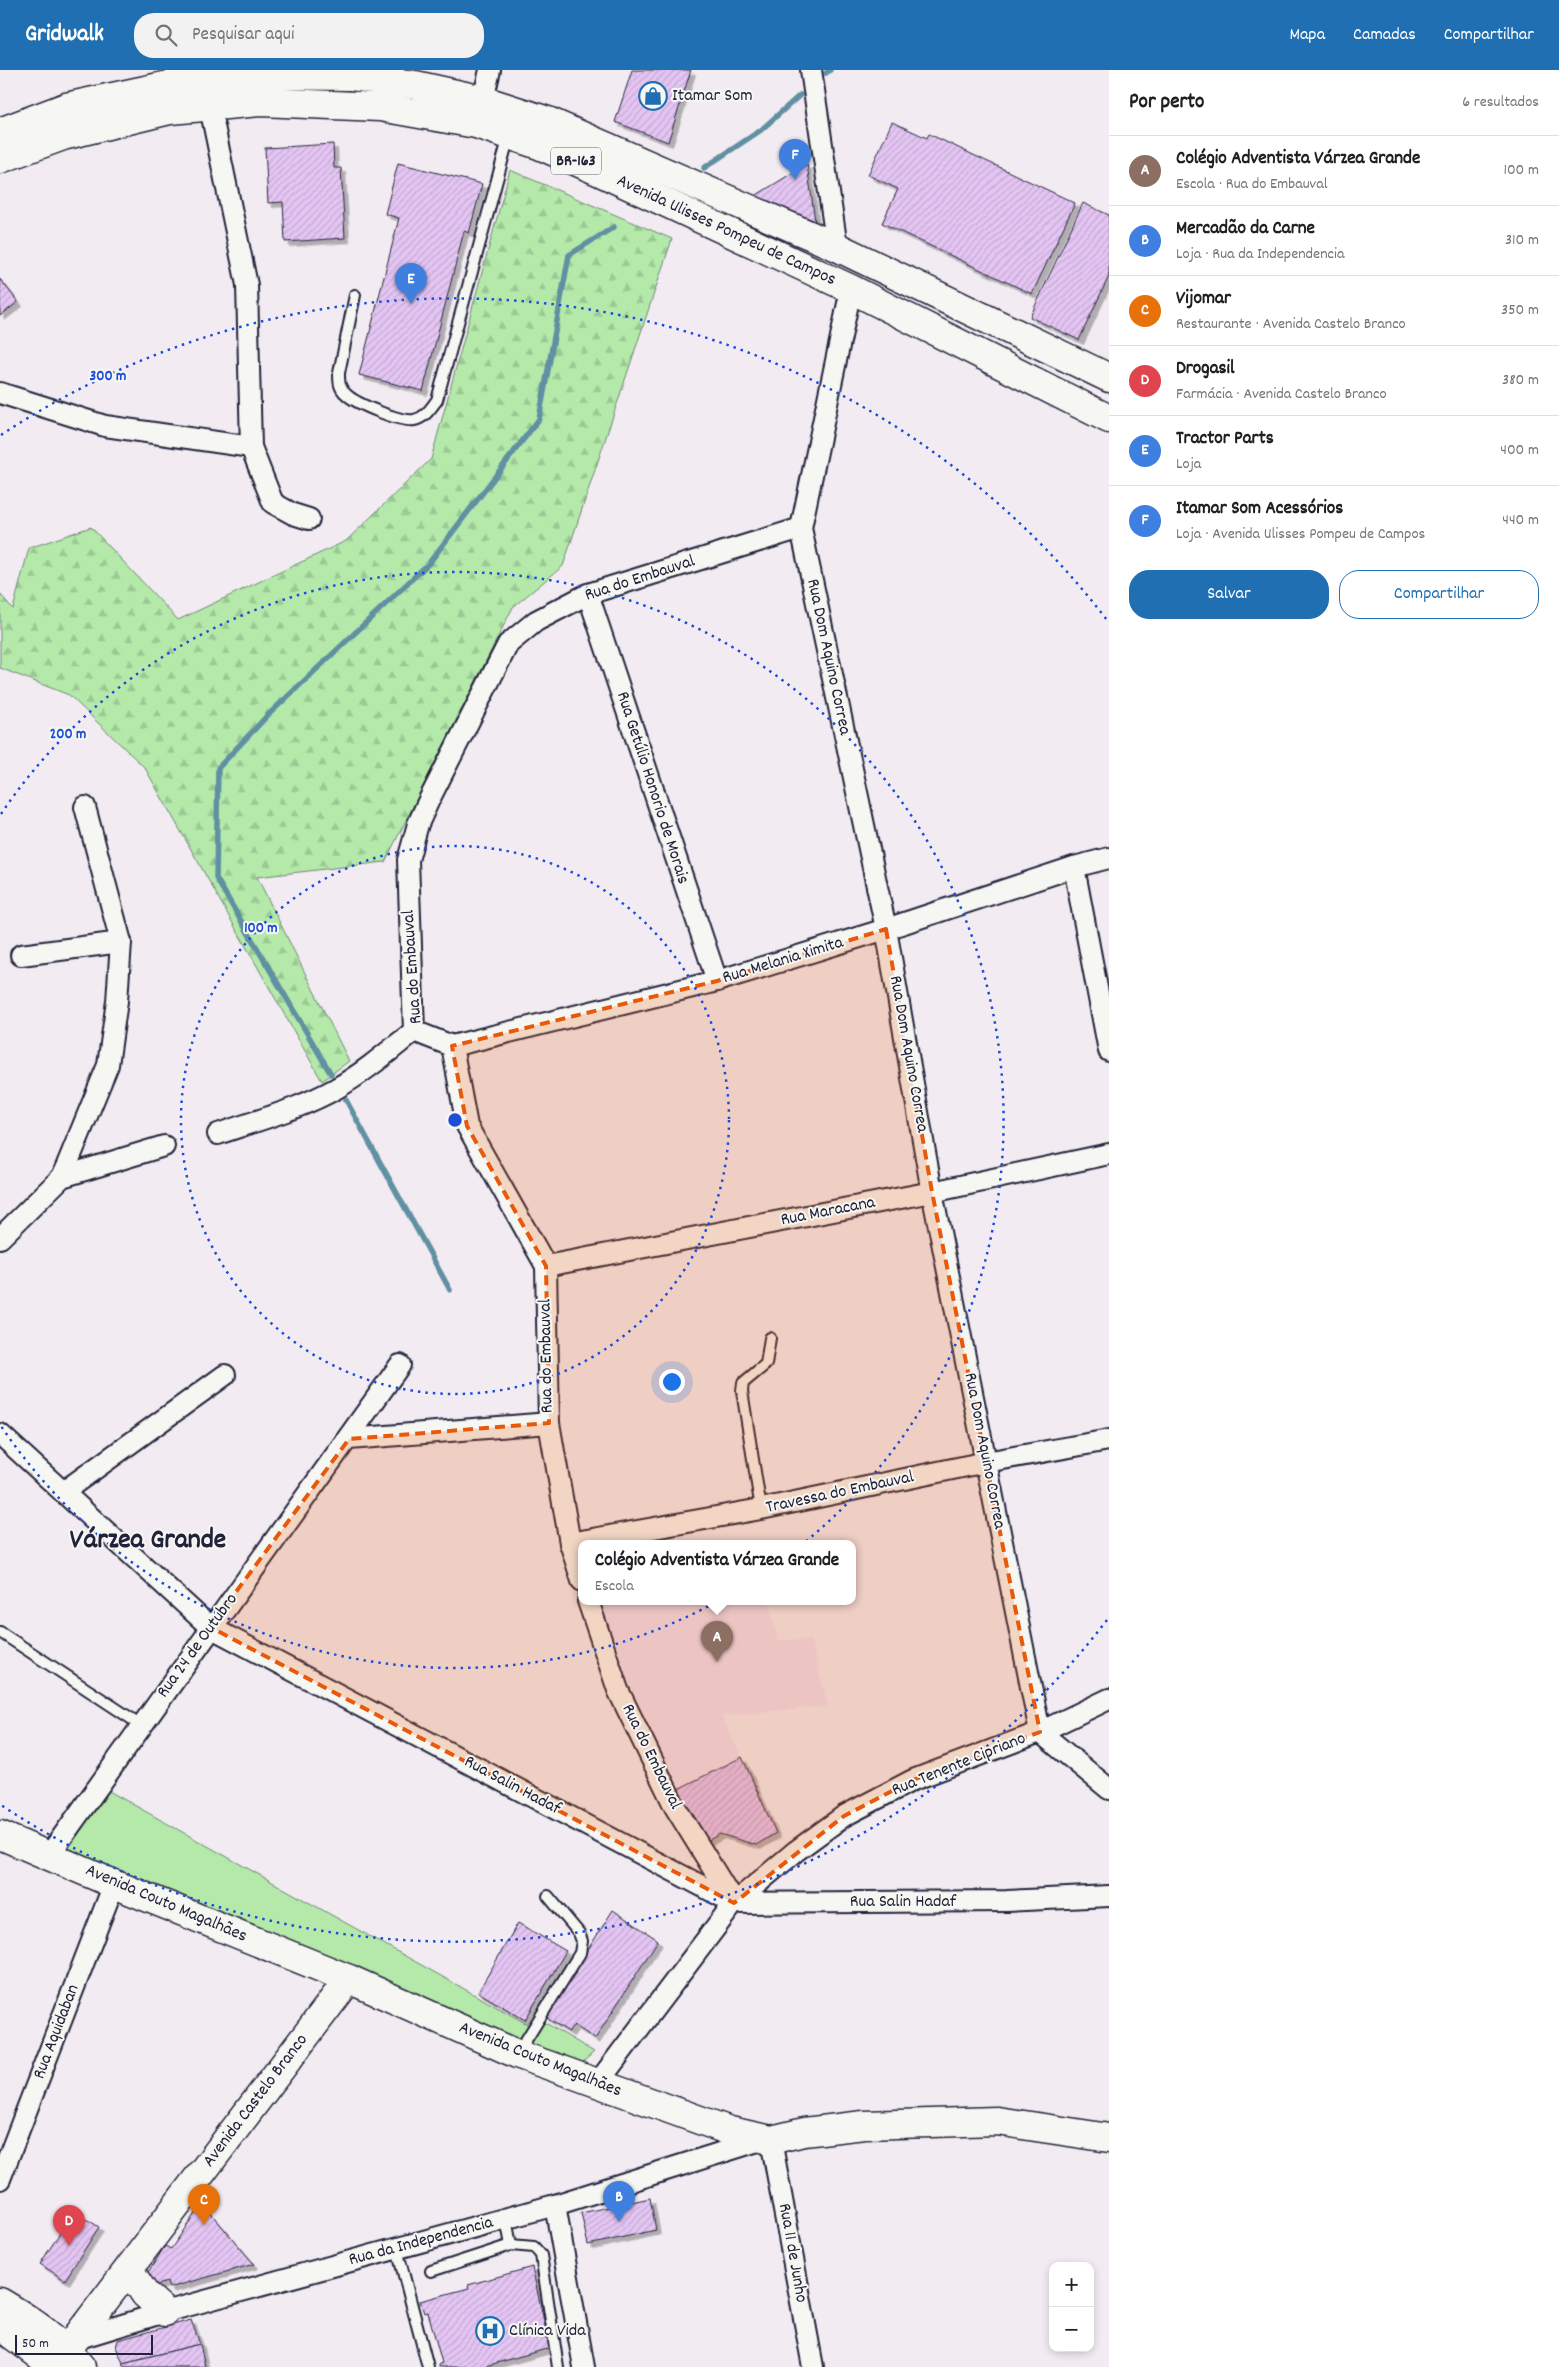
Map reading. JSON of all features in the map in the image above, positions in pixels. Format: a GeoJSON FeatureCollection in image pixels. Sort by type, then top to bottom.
{"type":"FeatureCollection","features":[{"type":"Feature","properties":{"kind":"main road","name":"Avenida Ulisses Pompeu de Campos"},"geometry":{"type":"LineString","coordinates":[[0,132],[66,106],[171,77],[350,76],[415,86],[483,100],[548,121],[837,247],[1109,378]]}},
{"type":"Feature","properties":{"kind":"main road","name":"Avenida Ulisses Pompeu de Campos"},"geometry":{"type":"LineString","coordinates":[[0,159],[63,136],[170,110],[260,102],[380,107],[476,124],[539,145],[598,171],[851,289],[1109,419]]}},
{"type":"Feature","properties":{"kind":"main road","name":"Avenida Couto Magalhães"},"geometry":{"type":"LineString","coordinates":[[0,1835],[50,1854],[114,1884],[348,1979],[517,2054],[703,2122],[767,2139],[804,2132],[864,2125],[997,2121],[1109,2138]]}},
{"type":"Feature","properties":{"kind":"main road","name":"Avenida Castelo Branco"},"geometry":{"type":"LineString","coordinates":[[65,2360],[129,2270],[348,1979]]}},
{"type":"Feature","properties":{"kind":"main road"},"geometry":{"type":"LineString","coordinates":[[129,2270],[145,2294],[165,2312]]}},
{"type":"Feature","properties":{"kind":"main road"},"geometry":{"type":"LineString","coordinates":[[0,2302],[31,2321],[65,2360]]}},
{"type":"Feature","properties":{"kind":"main road"},"geometry":{"type":"LineString","coordinates":[[0,2326],[65,2360]]}},
{"type":"Feature","properties":{"kind":"street"},"geometry":{"type":"LineString","coordinates":[[483,100],[490,70]]}},
{"type":"Feature","properties":{"kind":"street"},"geometry":{"type":"LineString","coordinates":[[811,70],[837,247]]}},
{"type":"Feature","properties":{"kind":"street"},"geometry":{"type":"LineString","coordinates":[[210,107],[247,285],[251,447],[273,502],[293,514],[309,520]]}},
{"type":"Feature","properties":{"kind":"street","name":"Rua Dom Aquino Correa"},"geometry":{"type":"LineString","coordinates":[[851,289],[801,528],[886,929],[932,1192],[1040,1732]]}},
{"type":"Feature","properties":{"kind":"street"},"geometry":{"type":"LineString","coordinates":[[0,393],[105,426],[251,447]]}},
{"type":"Feature","properties":{"kind":"street","name":"Rua do Embauval"},"geometry":{"type":"LineString","coordinates":[[578,1568],[570,1543],[548,1423],[546,1266],[467,1126],[452,1046],[414,1031],[408,860],[418,824],[508,644],[536,621],[588,594],[801,528]]}},
{"type":"Feature","properties":{"kind":"street","name":"Rua Getúlio Honorio de Morais"},"geometry":{"type":"LineString","coordinates":[[588,594],[717,981]]}},
{"type":"Feature","properties":{"kind":"street"},"geometry":{"type":"LineString","coordinates":[[0,1238],[62,1177],[108,1066],[117,1001],[121,942],[85,807]]}},
{"type":"Feature","properties":{"kind":"street","name":"Rua Melania Ximita"},"geometry":{"type":"LineString","coordinates":[[452,1046],[717,981],[886,929],[1074,867],[1109,858]]}},
{"type":"Feature","properties":{"kind":"street"},"geometry":{"type":"LineString","coordinates":[[1074,867],[1109,1051]]}},
{"type":"Feature","properties":{"kind":"street"},"geometry":{"type":"LineString","coordinates":[[21,955],[121,942]]}},
{"type":"Feature","properties":{"kind":"street"},"geometry":{"type":"LineString","coordinates":[[218,1134],[300,1106],[336,1088],[366,1069],[414,1031]]}},
{"type":"Feature","properties":{"kind":"street"},"geometry":{"type":"LineString","coordinates":[[62,1177],[164,1146]]}},
{"type":"Feature","properties":{"kind":"street","name":"Rua Maracana"},"geometry":{"type":"LineString","coordinates":[[546,1266],[932,1192],[1109,1154]]}},
{"type":"Feature","properties":{"kind":"street","name":"Rua 24 de Outubro"},"geometry":{"type":"LineString","coordinates":[[50,1854],[210,1627],[349,1440],[400,1365]]}},
{"type":"Feature","properties":{"kind":"street"},"geometry":{"type":"LineString","coordinates":[[63,1492],[225,1375]]}},
{"type":"Feature","properties":{"kind":"street"},"geometry":{"type":"LineString","coordinates":[[349,1440],[548,1423]]}},
{"type":"Feature","properties":{"kind":"street","name":"Rua Salin Hadaf"},"geometry":{"type":"LineString","coordinates":[[0,1434],[210,1627],[734,1903],[1007,1901],[1109,1896]]}},
{"type":"Feature","properties":{"kind":"street","name":"Travessa do Embauval"},"geometry":{"type":"LineString","coordinates":[[587,1540],[761,1509],[986,1462],[1109,1440]]}},
{"type":"Feature","properties":{"kind":"street","name":"Travessa do Embauval"},"geometry":{"type":"LineString","coordinates":[[570,1543],[578,1542]]}},
{"type":"Feature","properties":{"kind":"street","name":"Rua do Embauval"},"geometry":{"type":"LineString","coordinates":[[589,1605],[618,1690],[634,1723],[675,1807],[734,1903]]}},
{"type":"Feature","properties":{"kind":"street","name":"Rua Tenente Cipriano"},"geometry":{"type":"LineString","coordinates":[[597,2084],[734,1903],[796,1851],[844,1816],[913,1780],[1040,1732],[1109,1699]]}},
{"type":"Feature","properties":{"kind":"street"},"geometry":{"type":"LineString","coordinates":[[1040,1732],[1109,1789]]}},
{"type":"Feature","properties":{"kind":"street","name":"Rua Aquidaban"},"geometry":{"type":"LineString","coordinates":[[0,2179],[114,1884]]}},
{"type":"Feature","properties":{"kind":"street","name":"Rua da Independencia"},"geometry":{"type":"LineString","coordinates":[[65,2360],[165,2312],[555,2205],[767,2139]]}},
{"type":"Feature","properties":{"kind":"street","name":"Rua 11 de Junho"},"geometry":{"type":"LineString","coordinates":[[767,2139],[813,2367]]}},
{"type":"Feature","properties":{"kind":"street"},"geometry":{"type":"LineString","coordinates":[[555,2205],[584,2367]]}},
{"type":"Feature","properties":{"kind":"lane"},"geometry":{"type":"LineString","coordinates":[[354,295],[339,373],[339,385],[346,394],[358,403],[404,420],[416,420],[427,413],[436,400],[509,135]]}},
{"type":"Feature","properties":{"kind":"lane"},"geometry":{"type":"LineString","coordinates":[[761,1509],[742,1391],[743,1383],[766,1364],[770,1338]]}},
{"type":"Feature","properties":{"kind":"lane"},"geometry":{"type":"LineString","coordinates":[[0,1632],[141,1726]]}},
{"type":"Feature","properties":{"kind":"lane"},"geometry":{"type":"LineString","coordinates":[[517,2054],[580,1953],[582,1942],[578,1933],[548,1896]]}},
{"type":"Feature","properties":{"kind":"lane"},"geometry":{"type":"LineString","coordinates":[[506,2219],[511,2245]]}},
{"type":"Feature","properties":{"kind":"lane"},"geometry":{"type":"LineString","coordinates":[[430,2271],[511,2245],[534,2247],[541,2255],[558,2367]]}},
{"type":"Feature","properties":{"kind":"lane"},"geometry":{"type":"LineString","coordinates":[[397,2249],[428,2367]]}},
{"type":"Feature","properties":{"kind":"highlighted area"},"geometry":{"type":"Polygon","coordinates":[[[886,929],[932,1192],[1040,1732],[913,1780],[844,1816],[734,1903],[210,1627],[349,1439],[549,1423],[546,1266],[467,1126],[452,1046],[717,981],[886,929]]]}},
{"type":"Feature","properties":{"kind":"shaded area"},"geometry":{"type":"Polygon","coordinates":[[[597,1605],[711,1605],[712,1607],[719,1605],[770,1605],[778,1640],[811,1640],[828,1706],[721,1716],[742,1757],[678,1789],[627,1684],[597,1605]]]}},
{"type":"Feature","properties":{"kind":"green space"},"geometry":{"type":"Polygon","coordinates":[[[510,170],[672,239],[563,566],[513,607],[385,862],[257,877],[349,1061],[322,1081],[145,768],[69,695],[0,668],[0,594],[13,609],[29,548],[91,527],[178,620],[346,541],[431,459],[510,170]]]}},
{"type":"Feature","properties":{"kind":"green space"},"geometry":{"type":"Polygon","coordinates":[[[107,1790],[529,2025],[534,2016],[594,2052],[583,2062],[560,2062],[70,1855],[68,1849],[70,1843],[107,1790]]]}},
{"type":"Feature","properties":{"kind":"building","name":"Itamar Som"},"geometry":{"type":"Polygon","coordinates":[[[632,70],[691,70],[668,142],[615,122],[632,70]]]}},
{"type":"Feature","properties":{"kind":"building"},"geometry":{"type":"Polygon","coordinates":[[[892,122],[927,138],[929,134],[1075,203],[1032,294],[882,223],[898,189],[868,175],[892,122]]]}},
{"type":"Feature","properties":{"kind":"building"},"geometry":{"type":"Polygon","coordinates":[[[333,144],[334,168],[341,168],[345,238],[285,242],[283,202],[268,203],[265,148],[333,144]]]}},
{"type":"Feature","properties":{"kind":"building"},"geometry":{"type":"Polygon","coordinates":[[[398,163],[482,184],[469,233],[464,231],[423,391],[359,375],[399,218],[385,214],[398,163]]]}},
{"type":"Feature","properties":{"kind":"building"},"geometry":{"type":"Polygon","coordinates":[[[807,164],[815,221],[755,196],[807,164]]]}},
{"type":"Feature","properties":{"kind":"building"},"geometry":{"type":"Polygon","coordinates":[[[1083,203],[1109,215],[1109,276],[1079,340],[1030,317],[1083,203]]]}},
{"type":"Feature","properties":{"kind":"building"},"geometry":{"type":"Polygon","coordinates":[[[0,279],[18,302],[0,316],[0,279]]]}},
{"type":"Feature","properties":{"kind":"building"},"geometry":{"type":"Polygon","coordinates":[[[742,1757],[776,1833],[756,1845],[720,1834],[703,1843],[678,1789],[742,1757]]]}},
{"type":"Feature","properties":{"kind":"building"},"geometry":{"type":"Polygon","coordinates":[[[613,1910],[658,1940],[595,2039],[574,2025],[569,2032],[545,2017],[613,1910]]]}},
{"type":"Feature","properties":{"kind":"building"},"geometry":{"type":"Polygon","coordinates":[[[518,1923],[566,1951],[525,2020],[478,1992],[518,1923]]]}},
{"type":"Feature","properties":{"kind":"building"},"geometry":{"type":"Polygon","coordinates":[[[650,2198],[656,2230],[588,2245],[581,2213],[650,2198]]]}},
{"type":"Feature","properties":{"kind":"building"},"geometry":{"type":"Polygon","coordinates":[[[202,2203],[254,2264],[169,2288],[167,2282],[148,2288],[143,2280],[165,2246],[171,2249],[202,2203]]]}},
{"type":"Feature","properties":{"kind":"building"},"geometry":{"type":"Polygon","coordinates":[[[74,2211],[99,2227],[65,2280],[40,2264],[74,2211]]]}},
{"type":"Feature","properties":{"kind":"building","name":"Clínica Vida"},"geometry":{"type":"Polygon","coordinates":[[[532,2267],[550,2348],[482,2367],[439,2367],[439,2364],[442,2363],[428,2312],[424,2313],[420,2301],[469,2288],[468,2285],[532,2267]]]}},
{"type":"Feature","properties":{"kind":"building"},"geometry":{"type":"Polygon","coordinates":[[[191,2320],[200,2344],[123,2363],[116,2347],[118,2340],[191,2320]]]}},
{"type":"Feature","properties":{"kind":"building"},"geometry":{"type":"Polygon","coordinates":[[[200,2344],[205,2366],[202,2367],[125,2367],[123,2363],[200,2344]]]}},
{"type":"Feature","properties":{"kind":"waterway"},"geometry":{"type":"LineString","coordinates":[[826,73],[830,70]]}},
{"type":"Feature","properties":{"kind":"waterway"},"geometry":{"type":"LineString","coordinates":[[704,168],[761,130],[800,95]]}},
{"type":"Feature","properties":{"kind":"waterway"},"geometry":{"type":"LineString","coordinates":[[331,1074],[216,878],[218,768],[267,716],[429,563],[539,419],[569,255],[614,227]]}},
{"type":"Feature","properties":{"kind":"waterway"},"geometry":{"type":"LineString","coordinates":[[346,1100],[450,1290]]}},
{"type":"Feature","properties":{"kind":"place","name":"Itamar Som"},"geometry":{"type":"Point","coordinates":[653,96]}},
{"type":"Feature","properties":{"kind":"place","name":"Itamar Som Acessórios"},"geometry":{"type":"Point","coordinates":[795,180]}},
{"type":"Feature","properties":{"kind":"place","name":"Tractor Parts"},"geometry":{"type":"Point","coordinates":[411,304]}},
{"type":"Feature","properties":{"kind":"place","name":"Colégio Adventista Várzea Grande"},"geometry":{"type":"Point","coordinates":[717,1662]}},
{"type":"Feature","properties":{"kind":"place","name":"Mercadão da Carne"},"geometry":{"type":"Point","coordinates":[619,2222]}},
{"type":"Feature","properties":{"kind":"place","name":"Vijomar"},"geometry":{"type":"Point","coordinates":[204,2225]}},
{"type":"Feature","properties":{"kind":"place","name":"Drogasil"},"geometry":{"type":"Point","coordinates":[69,2246]}},
{"type":"Feature","properties":{"kind":"place","name":"Clínica Vida"},"geometry":{"type":"Point","coordinates":[490,2331]}},
{"type":"Feature","properties":{"kind":"district","name":"Várzea Grande"},"geometry":{"type":"Point","coordinates":[148,1542]}}]}
